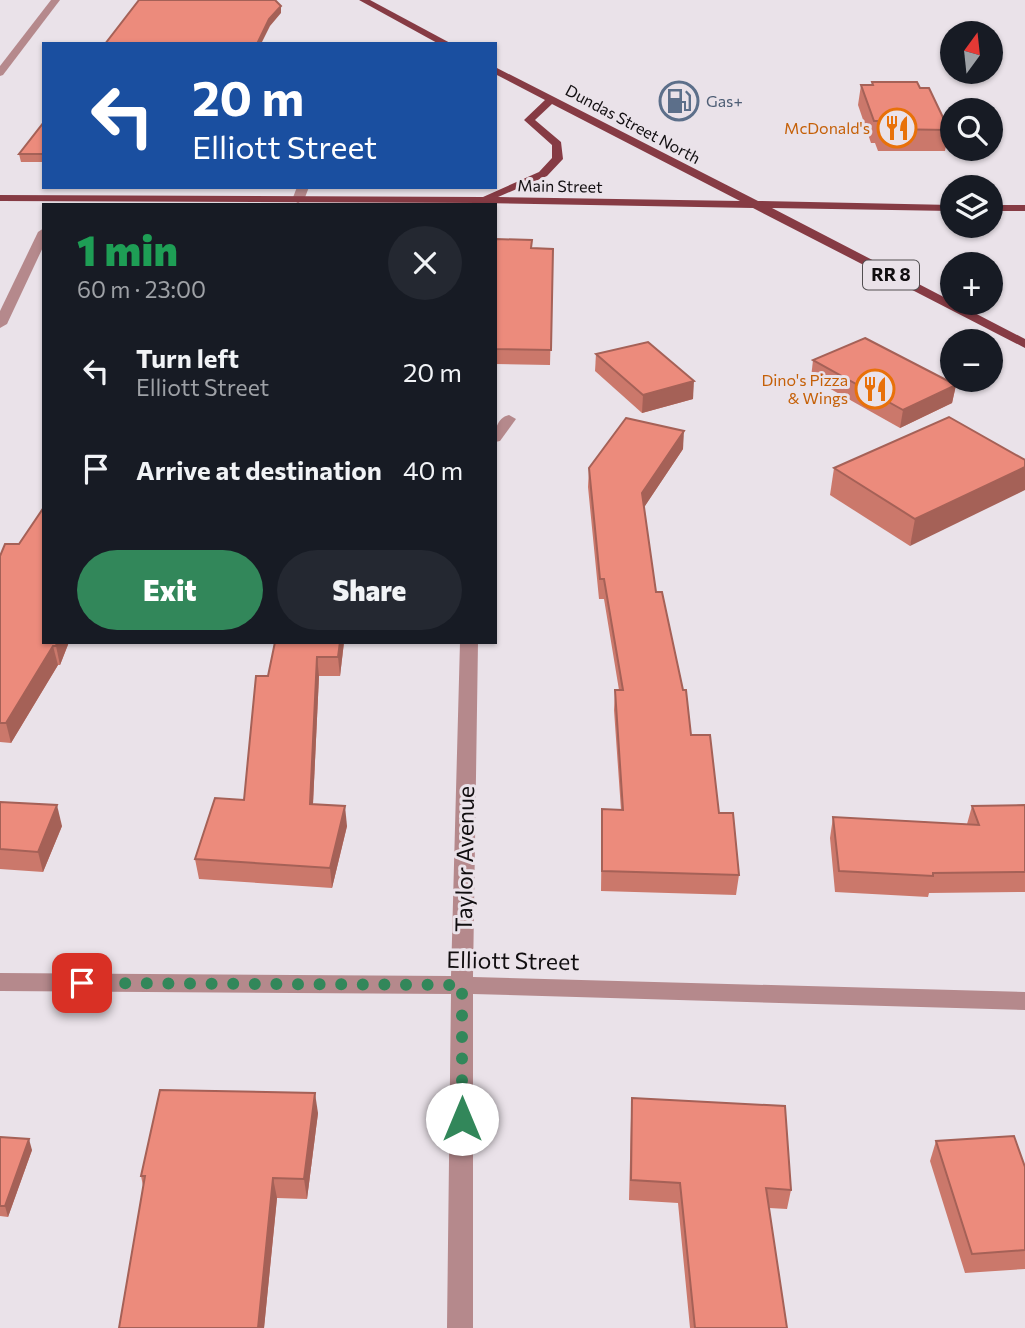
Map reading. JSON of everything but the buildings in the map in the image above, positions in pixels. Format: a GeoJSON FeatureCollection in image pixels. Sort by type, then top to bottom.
{"type":"FeatureCollection","features":[{"type":"Feature","properties":{"kind":"main road"},"geometry":{"type":"LineString","coordinates":[[363,0],[443,42]]}},
{"type":"Feature","properties":{"kind":"main road","name":"Dundas Street North"},"geometry":{"type":"LineString","coordinates":[[497,71],[756,206]]}},
{"type":"Feature","properties":{"kind":"main road"},"geometry":{"type":"LineString","coordinates":[[479,200],[543,174],[554,165],[560,154],[557,144],[529,120],[551,99]]}},
{"type":"Feature","properties":{"kind":"main road","name":"Main Street"},"geometry":{"type":"LineString","coordinates":[[0,198],[58,202],[479,200],[940,208]]}},
{"type":"Feature","properties":{"kind":"main road","name":"RR 8"},"geometry":{"type":"LineString","coordinates":[[756,206],[1025,344]]}},
{"type":"Feature","properties":{"kind":"main road"},"geometry":{"type":"LineString","coordinates":[[1003,208],[1025,208]]}},
{"type":"Feature","properties":{"kind":"street"},"geometry":{"type":"LineString","coordinates":[[0,73],[56,0]]}},
{"type":"Feature","properties":{"kind":"street"},"geometry":{"type":"LineString","coordinates":[[298,200],[302,189]]}},
{"type":"Feature","properties":{"kind":"street"},"geometry":{"type":"LineString","coordinates":[[0,324],[42,236]]}},
{"type":"Feature","properties":{"kind":"street"},"geometry":{"type":"LineString","coordinates":[[497,435],[509,419]]}},
{"type":"Feature","properties":{"kind":"street","name":"Taylor Avenue"},"geometry":{"type":"LineString","coordinates":[[460,1328],[462,985],[469,644]]}},
{"type":"Feature","properties":{"kind":"street","name":"Elliott Street"},"geometry":{"type":"LineString","coordinates":[[0,982],[462,985],[1025,1001]]}},
{"type":"Feature","properties":{"kind":"place","name":"Gas+"},"geometry":{"type":"Point","coordinates":[679,101]}},
{"type":"Feature","properties":{"kind":"place","name":"McDonald's"},"geometry":{"type":"Point","coordinates":[897,128]}},
{"type":"Feature","properties":{"kind":"place","name":"Dino's Pizza & Wings"},"geometry":{"type":"Point","coordinates":[875,389]}},
{"type":"Feature","properties":{"kind":"route"},"geometry":{"type":"LineString","coordinates":[[82,983],[462,985],[462,1119]]}}]}
